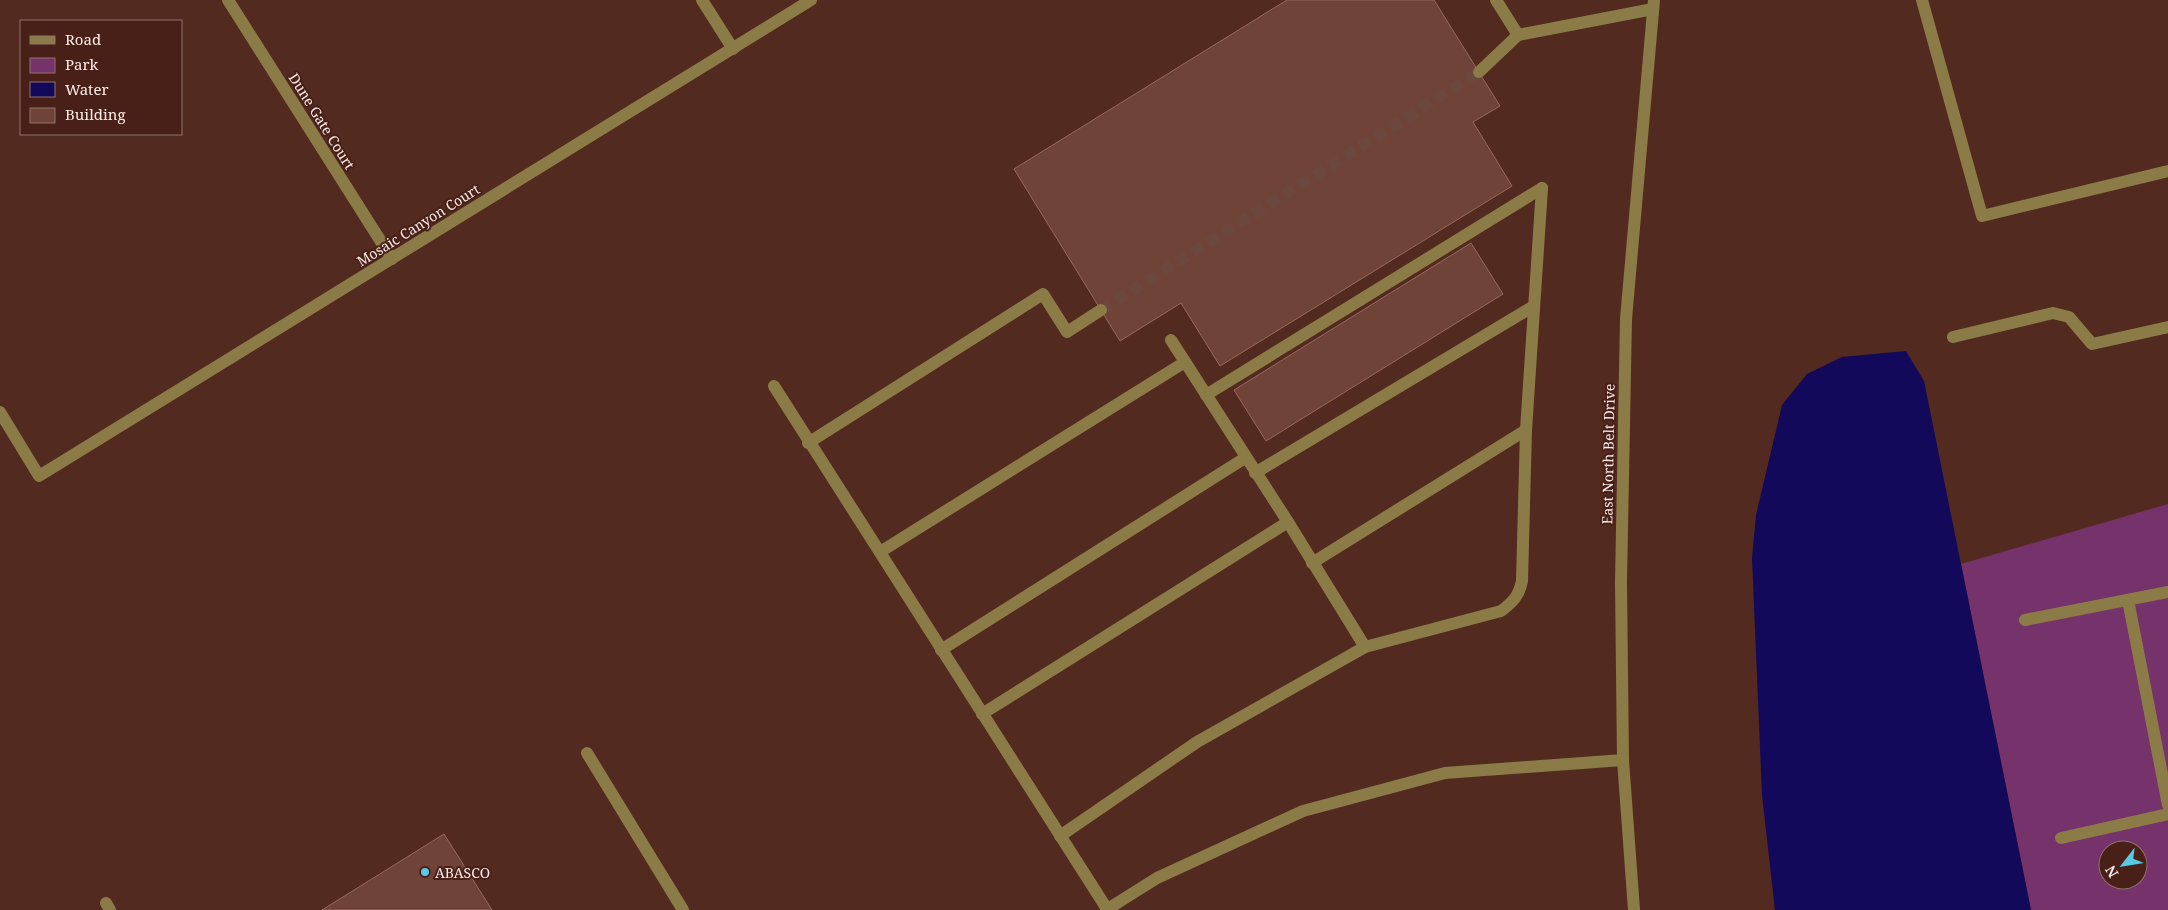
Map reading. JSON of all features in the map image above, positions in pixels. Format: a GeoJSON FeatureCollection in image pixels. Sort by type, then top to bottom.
{"type":"FeatureCollection","features":[{"type":"Feature","properties":{"kind":"street","name":"Dune Gate Court"},"geometry":{"type":"LineString","coordinates":[[228,0],[392,259]]}},
{"type":"Feature","properties":{"kind":"street"},"geometry":{"type":"LineString","coordinates":[[702,0],[732,49]]}},
{"type":"Feature","properties":{"kind":"street","name":"Mosaic Canyon Court"},"geometry":{"type":"LineString","coordinates":[[0,412],[39,476],[811,0]]}},
{"type":"Feature","properties":{"kind":"street"},"geometry":{"type":"LineString","coordinates":[[1496,0],[1518,34]]}},
{"type":"Feature","properties":{"kind":"street"},"geometry":{"type":"LineString","coordinates":[[1922,0],[1982,216],[2168,171]]}},
{"type":"Feature","properties":{"kind":"street"},"geometry":{"type":"LineString","coordinates":[[1479,72],[1518,34],[1653,5]]}},
{"type":"Feature","properties":{"kind":"street","name":"East North Belt Drive"},"geometry":{"type":"LineString","coordinates":[[1634,910],[1623,760],[1621,582],[1626,319],[1653,5]]}},
{"type":"Feature","properties":{"kind":"street"},"geometry":{"type":"LineString","coordinates":[[1060,836],[1197,742],[1365,647],[1501,610],[1516,598],[1522,581],[1526,430],[1542,188],[1206,396]]}},
{"type":"Feature","properties":{"kind":"street"},"geometry":{"type":"LineString","coordinates":[[808,443],[1043,294],[1067,332],[1101,310]]}},
{"type":"Feature","properties":{"kind":"street"},"geometry":{"type":"LineString","coordinates":[[1255,473],[1534,306]]}},
{"type":"Feature","properties":{"kind":"street"},"geometry":{"type":"LineString","coordinates":[[1953,337],[2053,313],[2069,317],[2092,344],[2168,327]]}},
{"type":"Feature","properties":{"kind":"street"},"geometry":{"type":"LineString","coordinates":[[1171,340],[1245,458],[1288,522],[1365,647]]}},
{"type":"Feature","properties":{"kind":"street"},"geometry":{"type":"LineString","coordinates":[[880,552],[1185,362]]}},
{"type":"Feature","properties":{"kind":"street"},"geometry":{"type":"LineString","coordinates":[[774,386],[808,443],[880,552],[1106,910],[1157,878],[1303,811],[1445,773],[1623,760]]}},
{"type":"Feature","properties":{"kind":"street"},"geometry":{"type":"LineString","coordinates":[[1312,563],[1526,430]]}},
{"type":"Feature","properties":{"kind":"street"},"geometry":{"type":"LineString","coordinates":[[941,650],[1245,458]]}},
{"type":"Feature","properties":{"kind":"street"},"geometry":{"type":"LineString","coordinates":[[982,714],[1288,522]]}},
{"type":"Feature","properties":{"kind":"street"},"geometry":{"type":"LineString","coordinates":[[2026,620],[2168,592]]}},
{"type":"Feature","properties":{"kind":"street"},"geometry":{"type":"LineString","coordinates":[[2128,600],[2168,805]]}},
{"type":"Feature","properties":{"kind":"street"},"geometry":{"type":"LineString","coordinates":[[587,753],[683,910]]}},
{"type":"Feature","properties":{"kind":"street"},"geometry":{"type":"LineString","coordinates":[[2061,838],[2168,814]]}},
{"type":"Feature","properties":{"kind":"green space"},"geometry":{"type":"Polygon","coordinates":[[[2168,504],[2168,910],[2031,910],[1961,564],[2168,504]]]}},
{"type":"Feature","properties":{"kind":"water"},"geometry":{"type":"Polygon","coordinates":[[[1906,351],[1924,381],[2031,910],[1775,910],[1762,795],[1752,558],[1756,515],[1782,405],[1807,374],[1842,357],[1906,351]]]}},
{"type":"Feature","properties":{"kind":"building"},"geometry":{"type":"Polygon","coordinates":[[[1287,0],[1434,0],[1500,106],[1473,122],[1512,186],[1220,366],[1181,303],[1120,341],[1014,169],[1287,0]]]}},
{"type":"Feature","properties":{"kind":"building"},"geometry":{"type":"Polygon","coordinates":[[[1471,243],[1503,294],[1266,441],[1234,390],[1471,243]]]}},
{"type":"Feature","properties":{"kind":"building","name":"ABASCO"},"geometry":{"type":"Polygon","coordinates":[[[444,834],[492,910],[322,910],[444,834]]]}},
{"type":"Feature","properties":{"kind":"tunnel"},"geometry":{"type":"LineString","coordinates":[[1101,310],[1479,72]]}},
{"type":"Feature","properties":{"kind":"place","name":"ABASCO"},"geometry":{"type":"Point","coordinates":[425,872]}}]}
